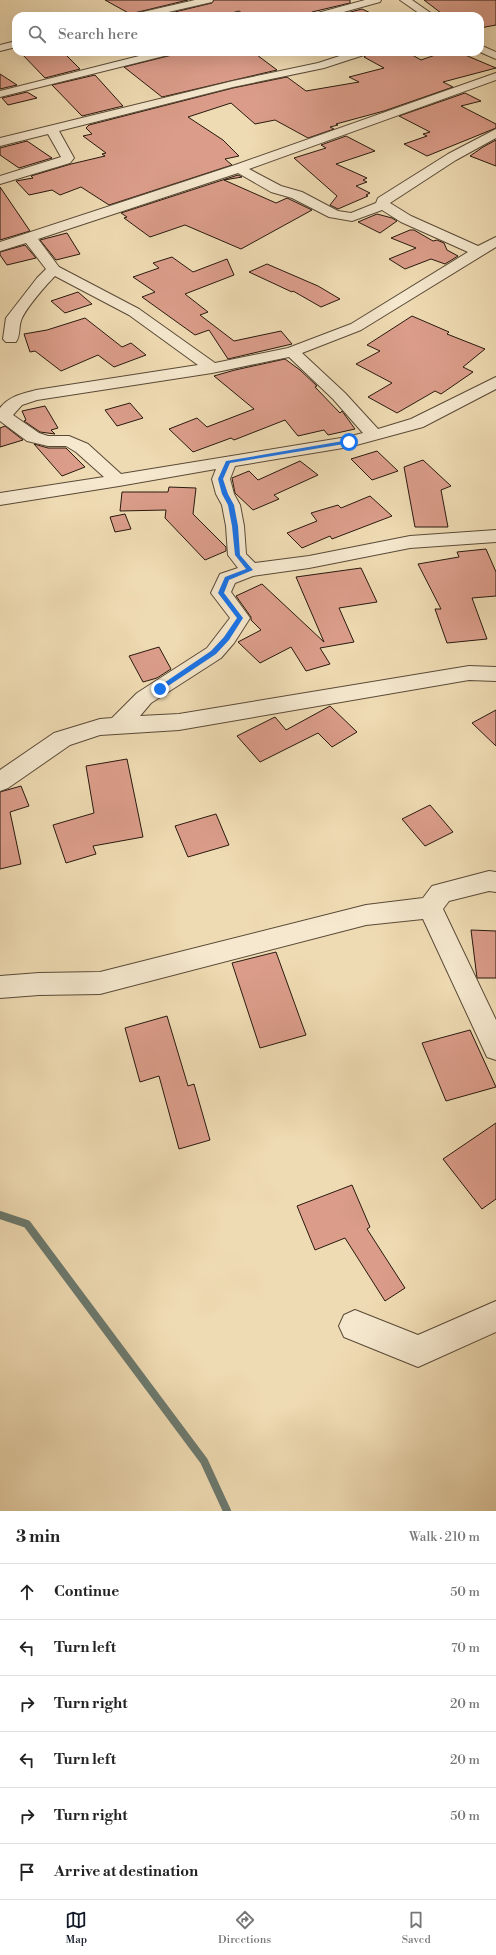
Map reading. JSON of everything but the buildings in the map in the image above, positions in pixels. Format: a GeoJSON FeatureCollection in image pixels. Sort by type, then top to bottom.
{"type":"FeatureCollection","features":[{"type":"Feature","properties":{"kind":"street"},"geometry":{"type":"LineString","coordinates":[[156,12],[208,0]]}},
{"type":"Feature","properties":{"kind":"street"},"geometry":{"type":"LineString","coordinates":[[332,12],[376,0]]}},
{"type":"Feature","properties":{"kind":"street"},"geometry":{"type":"LineString","coordinates":[[405,0],[424,12]]}},
{"type":"Feature","properties":{"kind":"street"},"geometry":{"type":"LineString","coordinates":[[0,48],[12,45]]}},
{"type":"Feature","properties":{"kind":"street"},"geometry":{"type":"LineString","coordinates":[[484,50],[496,56]]}},
{"type":"Feature","properties":{"kind":"street"},"geometry":{"type":"LineString","coordinates":[[0,94],[152,56]]}},
{"type":"Feature","properties":{"kind":"street"},"geometry":{"type":"LineString","coordinates":[[0,142],[233,84],[320,66],[351,56]]}},
{"type":"Feature","properties":{"kind":"street"},"geometry":{"type":"LineString","coordinates":[[0,247],[239,168],[496,76]]}},
{"type":"Feature","properties":{"kind":"street"},"geometry":{"type":"LineString","coordinates":[[0,180],[66,160],[68,158],[52,130]]}},
{"type":"Feature","properties":{"kind":"street"},"geometry":{"type":"LineString","coordinates":[[383,205],[382,201],[386,198],[452,156],[496,133]]}},
{"type":"Feature","properties":{"kind":"street"},"geometry":{"type":"LineString","coordinates":[[239,168],[276,189],[297,195],[334,214],[352,217],[383,205]]}},
{"type":"Feature","properties":{"kind":"street"},"geometry":{"type":"LineString","coordinates":[[383,205],[406,219],[479,252]]}},
{"type":"Feature","properties":{"kind":"street"},"geometry":{"type":"LineString","coordinates":[[29,237],[54,270],[134,312],[212,368]]}},
{"type":"Feature","properties":{"kind":"street"},"geometry":{"type":"LineString","coordinates":[[119,481],[82,448],[69,441],[48,440],[32,437],[2,416],[7,407],[17,400],[36,394],[212,368],[292,352],[356,327],[496,241]]}},
{"type":"Feature","properties":{"kind":"street"},"geometry":{"type":"LineString","coordinates":[[11,339],[14,318],[42,281],[54,270]]}},
{"type":"Feature","properties":{"kind":"street"},"geometry":{"type":"LineString","coordinates":[[292,352],[339,396],[374,435]]}},
{"type":"Feature","properties":{"kind":"street"},"geometry":{"type":"LineString","coordinates":[[0,499],[119,481],[349,442],[417,423],[484,390],[496,382]]}},
{"type":"Feature","properties":{"kind":"street"},"geometry":{"type":"LineString","coordinates":[[228,462],[221,479],[225,494],[231,505],[235,526],[237,555],[250,570]]}},
{"type":"Feature","properties":{"kind":"street"},"geometry":{"type":"LineString","coordinates":[[118,726],[144,698],[214,653],[227,638],[240,618],[221,593],[227,579],[250,570],[309,562],[410,542],[496,536]]}},
{"type":"Feature","properties":{"kind":"street"},"geometry":{"type":"LineString","coordinates":[[0,782],[62,739],[100,727],[179,722],[469,673],[496,674]]}},
{"type":"Feature","properties":{"kind":"street"},"geometry":{"type":"LineString","coordinates":[[0,987],[39,984],[100,983],[366,914],[430,908],[441,893],[489,881],[496,882]]}},
{"type":"Feature","properties":{"kind":"street"},"geometry":{"type":"LineString","coordinates":[[430,908],[496,1048]]}},
{"type":"Feature","properties":{"kind":"street"},"geometry":{"type":"LineString","coordinates":[[355,1326],[418,1351],[496,1316]]}},
{"type":"Feature","properties":{"kind":"waterway"},"geometry":{"type":"LineString","coordinates":[[0,1215],[27,1224],[204,1461],[227,1511]]}},
{"type":"Feature","properties":{"kind":"route"},"geometry":{"type":"LineString","coordinates":[[160,689],[214,653],[227,638],[240,618],[221,593],[227,579],[250,570],[237,555],[235,526],[231,505],[225,494],[221,479],[228,462],[349,442]]}}]}
